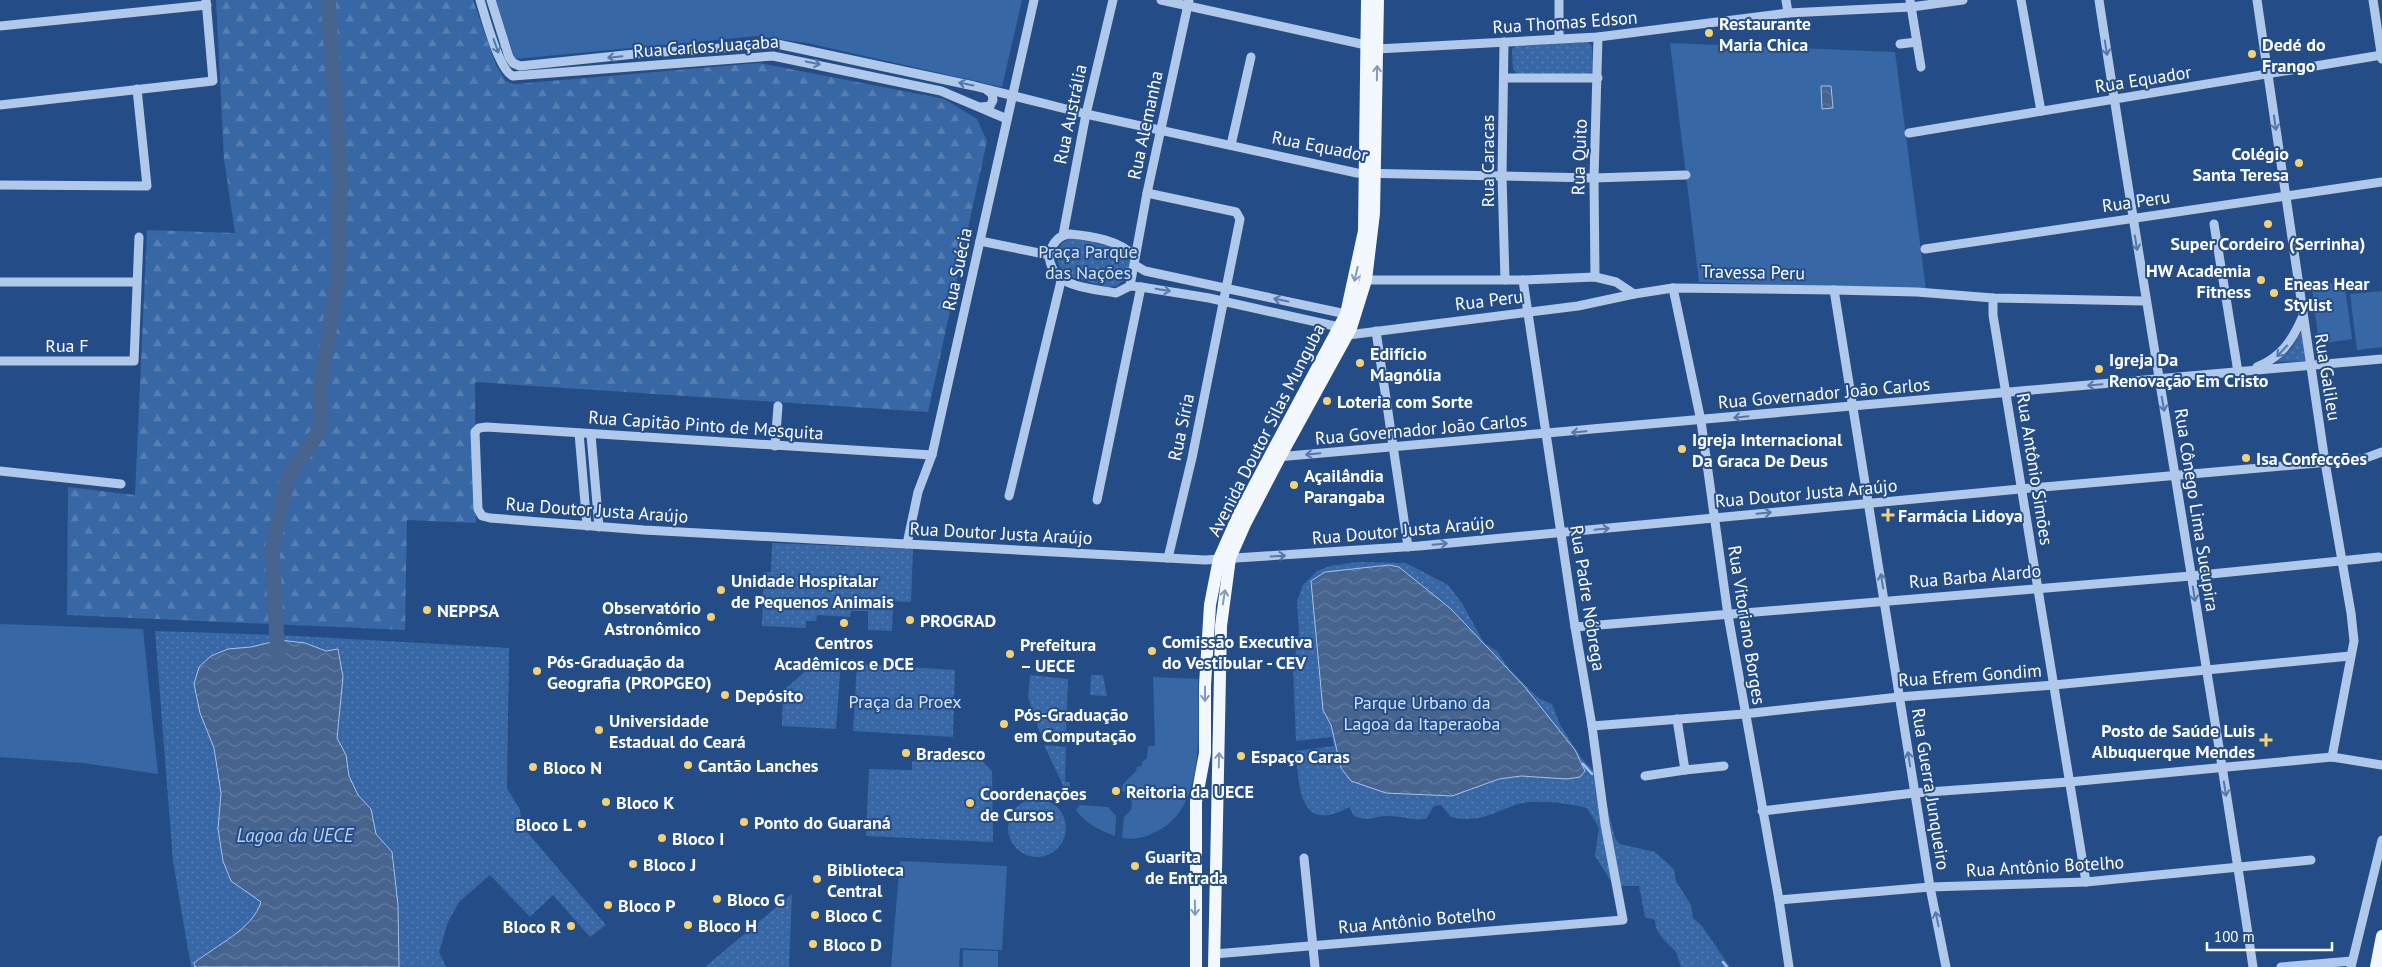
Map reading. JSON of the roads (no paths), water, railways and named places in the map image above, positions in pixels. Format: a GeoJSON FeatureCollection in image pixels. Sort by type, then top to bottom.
{"type":"FeatureCollection","features":[{"type":"Feature","properties":{"kind":"main road","name":"Avenida Doutor Silas Munguba"},"geometry":{"type":"LineString","coordinates":[[1343,331],[1364,232],[1370,174],[1371,47],[1367,0]]}},
{"type":"Feature","properties":{"kind":"main road","name":"Avenida Doutor Silas Munguba"},"geometry":{"type":"LineString","coordinates":[[1371,47],[1378,0]]}},
{"type":"Feature","properties":{"kind":"main road","name":"Avenida Doutor Silas Munguba"},"geometry":{"type":"LineString","coordinates":[[1196,964],[1196,806],[1206,753],[1205,685],[1210,605],[1239,514],[1275,458],[1343,331],[1366,280],[1374,213],[1370,174]]}},
{"type":"Feature","properties":{"kind":"main road","name":"Avenida Doutor Silas Munguba"},"geometry":{"type":"LineString","coordinates":[[1214,961],[1215,856],[1224,559]]}},
{"type":"Feature","properties":{"kind":"main road"},"geometry":{"type":"LineString","coordinates":[[1196,806],[1208,812],[1208,841],[1215,856]]}},
{"type":"Feature","properties":{"kind":"main road"},"geometry":{"type":"LineString","coordinates":[[2376,967],[2382,936]]}},
{"type":"Feature","properties":{"kind":"main road"},"geometry":{"type":"LineString","coordinates":[[1196,964],[1214,961]]}},
{"type":"Feature","properties":{"kind":"street","name":"Rua Carlos Juaçaba"},"geometry":{"type":"LineString","coordinates":[[480,0],[502,63],[510,76],[758,56],[788,57],[941,91],[1007,118]]}},
{"type":"Feature","properties":{"kind":"street","name":"Rua Carlos Juaçaba"},"geometry":{"type":"LineString","coordinates":[[491,0],[509,58],[517,65],[777,44],[984,88],[1013,97]]}},
{"type":"Feature","properties":{"kind":"street","name":"Rua Suécia"},"geometry":{"type":"LineString","coordinates":[[907,544],[918,492],[932,455],[1034,0]]}},
{"type":"Feature","properties":{"kind":"street","name":"Rua Austrália"},"geometry":{"type":"LineString","coordinates":[[1063,235],[1086,114],[1112,0]]}},
{"type":"Feature","properties":{"kind":"street","name":"Rua Thomas Edson"},"geometry":{"type":"LineString","coordinates":[[1161,0],[1188,3],[1371,47],[1598,37],[1788,13],[1963,0]]}},
{"type":"Feature","properties":{"kind":"street"},"geometry":{"type":"LineString","coordinates":[[1559,0],[1559,38]]}},
{"type":"Feature","properties":{"kind":"street"},"geometry":{"type":"LineString","coordinates":[[1786,0],[1788,13]]}},
{"type":"Feature","properties":{"kind":"street"},"geometry":{"type":"LineString","coordinates":[[2021,0],[2041,111]]}},
{"type":"Feature","properties":{"kind":"street","name":"Rua Cônego Lima Sucupira"},"geometry":{"type":"LineString","coordinates":[[2099,0],[2144,301],[2207,671],[2253,967]]}},
{"type":"Feature","properties":{"kind":"street","name":"Rua Galileu"},"geometry":{"type":"LineString","coordinates":[[2257,0],[2303,317],[2354,641],[2332,757]]}},
{"type":"Feature","properties":{"kind":"street"},"geometry":{"type":"LineString","coordinates":[[2373,0],[2382,57]]}},
{"type":"Feature","properties":{"kind":"street"},"geometry":{"type":"LineString","coordinates":[[0,26],[206,2],[213,81],[0,105]]}},
{"type":"Feature","properties":{"kind":"street","name":"Rua Alemanha"},"geometry":{"type":"LineString","coordinates":[[1135,261],[1147,192],[1188,3]]}},
{"type":"Feature","properties":{"kind":"street"},"geometry":{"type":"LineString","coordinates":[[1911,4],[1920,66]]}},
{"type":"Feature","properties":{"kind":"street","name":"Rua Quito"},"geometry":{"type":"LineString","coordinates":[[1595,277],[1594,178],[1598,37]]}},
{"type":"Feature","properties":{"kind":"street","name":"Rua Caracas"},"geometry":{"type":"LineString","coordinates":[[1504,42],[1502,176],[1505,280]]}},
{"type":"Feature","properties":{"kind":"street"},"geometry":{"type":"LineString","coordinates":[[1900,44],[1917,42]]}},
{"type":"Feature","properties":{"kind":"street"},"geometry":{"type":"LineString","coordinates":[[635,54],[637,67]]}},
{"type":"Feature","properties":{"kind":"street"},"geometry":{"type":"LineString","coordinates":[[1231,144],[1251,57]]}},
{"type":"Feature","properties":{"kind":"street","name":"Rua Equador"},"geometry":{"type":"LineString","coordinates":[[1909,133],[2382,57]]}},
{"type":"Feature","properties":{"kind":"street"},"geometry":{"type":"LineString","coordinates":[[1504,78],[1598,78]]}},
{"type":"Feature","properties":{"kind":"street"},"geometry":{"type":"LineString","coordinates":[[981,107],[987,107],[993,100],[992,94],[984,88]]}},
{"type":"Feature","properties":{"kind":"street"},"geometry":{"type":"LineString","coordinates":[[0,185],[147,186],[137,89]]}},
{"type":"Feature","properties":{"kind":"street","name":"Rua Equador"},"geometry":{"type":"LineString","coordinates":[[1013,97],[1370,174],[1594,178],[1686,175]]}},
{"type":"Feature","properties":{"kind":"street","name":"Rua Peru"},"geometry":{"type":"LineString","coordinates":[[1925,249],[2382,182]]}},
{"type":"Feature","properties":{"kind":"street"},"geometry":{"type":"LineString","coordinates":[[1147,192],[1236,212],[1240,219],[1226,289]]}},
{"type":"Feature","properties":{"kind":"street"},"geometry":{"type":"LineString","coordinates":[[2214,224],[2238,372]]}},
{"type":"Feature","properties":{"kind":"street"},"geometry":{"type":"LineString","coordinates":[[1009,496],[1061,281],[1052,270],[1049,255],[1053,244],[1063,235],[1076,235],[1116,243],[1130,251],[1135,261],[1145,271],[1346,314]]}},
{"type":"Feature","properties":{"kind":"street"},"geometry":{"type":"LineString","coordinates":[[0,282],[136,282],[139,237]]}},
{"type":"Feature","properties":{"kind":"street"},"geometry":{"type":"LineString","coordinates":[[980,241],[1049,255]]}},
{"type":"Feature","properties":{"kind":"street"},"geometry":{"type":"LineString","coordinates":[[1130,286],[1135,261]]}},
{"type":"Feature","properties":{"kind":"street"},"geometry":{"type":"LineString","coordinates":[[1366,280],[1523,280],[1595,277],[1616,282],[1634,294]]}},
{"type":"Feature","properties":{"kind":"street","name":"Rua Padre Nóbrega"},"geometry":{"type":"LineString","coordinates":[[1523,280],[1575,627],[1592,726],[1605,824],[1623,920]]}},
{"type":"Feature","properties":{"kind":"street","name":"Rua Peru"},"geometry":{"type":"LineString","coordinates":[[1061,281],[1116,294],[1130,286],[1141,286],[1304,318],[1343,331],[1376,331],[1578,306],[1634,294]]}},
{"type":"Feature","properties":{"kind":"street","name":"Rua F"},"geometry":{"type":"LineString","coordinates":[[0,361],[134,361],[136,282]]}},
{"type":"Feature","properties":{"kind":"street"},"geometry":{"type":"LineString","coordinates":[[1097,500],[1141,286]]}},
{"type":"Feature","properties":{"kind":"street","name":"Travessa Peru"},"geometry":{"type":"LineString","coordinates":[[1634,294],[1673,288],[1834,290],[1917,292],[1993,298],[2144,301]]}},
{"type":"Feature","properties":{"kind":"street","name":"Rua Vitoriano Borges"},"geometry":{"type":"LineString","coordinates":[[1673,288],[1701,421],[1728,615],[1744,714],[1779,900],[1789,967]]}},
{"type":"Feature","properties":{"kind":"street","name":"Rua Síria"},"geometry":{"type":"LineString","coordinates":[[1168,558],[1192,458],[1226,289]]}},
{"type":"Feature","properties":{"kind":"street","name":"Rua Guerra Junqueiro"},"geometry":{"type":"LineString","coordinates":[[1834,290],[1914,793],[1946,967]]}},
{"type":"Feature","properties":{"kind":"street","name":"Rua Antônio Simões"},"geometry":{"type":"LineString","coordinates":[[1993,298],[2020,489],[2038,587],[2086,882]]}},
{"type":"Feature","properties":{"kind":"street"},"geometry":{"type":"LineString","coordinates":[[1304,318],[1307,306]]}},
{"type":"Feature","properties":{"kind":"street"},"geometry":{"type":"LineString","coordinates":[[2248,371],[2279,355],[2293,338],[2303,317]]}},
{"type":"Feature","properties":{"kind":"street"},"geometry":{"type":"LineString","coordinates":[[1376,331],[1408,547]]}},
{"type":"Feature","properties":{"kind":"street","name":"Rua Governador João Carlos"},"geometry":{"type":"LineString","coordinates":[[1275,458],[2382,359]]}},
{"type":"Feature","properties":{"kind":"street"},"geometry":{"type":"LineString","coordinates":[[775,446],[778,406]]}},
{"type":"Feature","properties":{"kind":"street","name":"Rua Capitão Pinto de Mesquita"},"geometry":{"type":"LineString","coordinates":[[482,516],[478,509],[475,432],[479,428],[932,455]]}},
{"type":"Feature","properties":{"kind":"street"},"geometry":{"type":"LineString","coordinates":[[579,433],[587,526]]}},
{"type":"Feature","properties":{"kind":"street"},"geometry":{"type":"LineString","coordinates":[[591,435],[600,527]]}},
{"type":"Feature","properties":{"kind":"street","name":"Rua Doutor Justa Araújo"},"geometry":{"type":"LineString","coordinates":[[482,516],[600,527],[1024,552],[1224,559],[1408,547],[2020,489],[2363,460],[2382,452]]}},
{"type":"Feature","properties":{"kind":"street"},"geometry":{"type":"LineString","coordinates":[[0,471],[121,484]]}},
{"type":"Feature","properties":{"kind":"street","name":"Rua Barba Alardo"},"geometry":{"type":"LineString","coordinates":[[1575,627],[2038,587],[2191,576],[2379,557]]}},
{"type":"Feature","properties":{"kind":"street","name":"Rua Efrem Gondim"},"geometry":{"type":"LineString","coordinates":[[1592,726],[1744,714],[1900,697],[2054,685],[2350,656]]}},
{"type":"Feature","properties":{"kind":"street"},"geometry":{"type":"LineString","coordinates":[[1677,719],[1686,770]]}},
{"type":"Feature","properties":{"kind":"street"},"geometry":{"type":"LineString","coordinates":[[1762,811],[1914,793],[2069,782],[2332,757],[2382,765]]}},
{"type":"Feature","properties":{"kind":"street"},"geometry":{"type":"LineString","coordinates":[[1645,776],[1724,766]]}},
{"type":"Feature","properties":{"kind":"street"},"geometry":{"type":"LineString","coordinates":[[2281,967],[2352,964],[2382,840]]}},
{"type":"Feature","properties":{"kind":"street"},"geometry":{"type":"LineString","coordinates":[[1304,858],[1315,967]]}},
{"type":"Feature","properties":{"kind":"street","name":"Rua Antônio Botelho"},"geometry":{"type":"LineString","coordinates":[[1779,900],[1930,887],[2086,882],[2238,869],[2311,860]]}},
{"type":"Feature","properties":{"kind":"street","name":"Rua Antônio Botelho"},"geometry":{"type":"LineString","coordinates":[[1214,961],[1313,944],[1623,920]]}},
{"type":"Feature","properties":{"kind":"water"},"geometry":{"type":"Polygon","coordinates":[[[1821,86],[1831,86],[1833,108],[1822,109],[1821,86]]]}},
{"type":"Feature","properties":{"kind":"water","name":"Parque Urbano da Lagoa da Itaperaoba"},"geometry":{"type":"Polygon","coordinates":[[[1389,565],[1399,567],[1451,609],[1524,686],[1575,750],[1585,771],[1580,777],[1567,779],[1521,776],[1499,779],[1452,796],[1386,793],[1351,781],[1341,768],[1331,725],[1323,710],[1311,581],[1325,572],[1389,565]]]}},
{"type":"Feature","properties":{"kind":"water","name":"Lagoa da UECE"},"geometry":{"type":"Polygon","coordinates":[[[280,640],[305,643],[326,651],[338,649],[343,677],[337,738],[346,755],[349,776],[358,795],[371,809],[376,834],[392,852],[398,905],[399,967],[195,967],[194,963],[242,929],[257,912],[261,902],[231,881],[223,861],[218,829],[221,793],[214,748],[200,713],[194,684],[199,667],[211,656],[228,649],[251,647],[280,640]]]}},
{"type":"Feature","properties":{"kind":"waterway"},"geometry":{"type":"LineString","coordinates":[[278,659],[272,550],[287,479],[321,428],[320,391],[338,273],[340,177],[328,0]]}},
{"type":"Feature","properties":{"kind":"waterway"},"geometry":{"type":"LineString","coordinates":[[1583,764],[1592,774]]}},
{"type":"Feature","properties":{"kind":"waterway"},"geometry":{"type":"LineString","coordinates":[[1723,962],[1727,967]]}},
{"type":"Feature","properties":{"kind":"place","name":"Restaurante Maria Chica"},"geometry":{"type":"Point","coordinates":[1709,33]}},
{"type":"Feature","properties":{"kind":"place","name":"Dedé do Frango"},"geometry":{"type":"Point","coordinates":[2252,54]}},
{"type":"Feature","properties":{"kind":"place","name":"Colégio Santa Teresa"},"geometry":{"type":"Point","coordinates":[2299,163]}},
{"type":"Feature","properties":{"kind":"place","name":"Super Cordeiro (Serrinha)"},"geometry":{"type":"Point","coordinates":[2268,224]}},
{"type":"Feature","properties":{"kind":"place","name":"HW Academia Fitness"},"geometry":{"type":"Point","coordinates":[2261,280]}},
{"type":"Feature","properties":{"kind":"place","name":"Eneas Hear Stylist"},"geometry":{"type":"Point","coordinates":[2274,293]}},
{"type":"Feature","properties":{"kind":"place","name":"Edifício Magnólia"},"geometry":{"type":"Point","coordinates":[1360,363]}},
{"type":"Feature","properties":{"kind":"place","name":"Igreja Da Renovação Em Cristo"},"geometry":{"type":"Point","coordinates":[2099,369]}},
{"type":"Feature","properties":{"kind":"place","name":"Loteria com Sorte"},"geometry":{"type":"Point","coordinates":[1327,401]}},
{"type":"Feature","properties":{"kind":"place","name":"Igreja Internacional Da Graca De Deus"},"geometry":{"type":"Point","coordinates":[1682,449]}},
{"type":"Feature","properties":{"kind":"place","name":"Isa Confecções"},"geometry":{"type":"Point","coordinates":[2246,458]}},
{"type":"Feature","properties":{"kind":"place","name":"Açailândia Parangaba"},"geometry":{"type":"Point","coordinates":[1294,485]}},
{"type":"Feature","properties":{"kind":"place","name":"Farmácia Lidoya"},"geometry":{"type":"Point","coordinates":[1888,515]}},
{"type":"Feature","properties":{"kind":"place","name":"Unidade Hospitalar de Pequenos Animais"},"geometry":{"type":"Point","coordinates":[721,590]}},
{"type":"Feature","properties":{"kind":"place","name":"NEPPSA"},"geometry":{"type":"Point","coordinates":[427,610]}},
{"type":"Feature","properties":{"kind":"place","name":"Observatório Astronômico"},"geometry":{"type":"Point","coordinates":[711,617]}},
{"type":"Feature","properties":{"kind":"place","name":"PROGRAD"},"geometry":{"type":"Point","coordinates":[910,620]}},
{"type":"Feature","properties":{"kind":"place","name":"Centros Acadêmicos e DCE"},"geometry":{"type":"Point","coordinates":[844,623]}},
{"type":"Feature","properties":{"kind":"place","name":"Comissão Executiva do Vestibular - CEV"},"geometry":{"type":"Point","coordinates":[1152,651]}},
{"type":"Feature","properties":{"kind":"place","name":"Prefeitura – UECE"},"geometry":{"type":"Point","coordinates":[1010,654]}},
{"type":"Feature","properties":{"kind":"place","name":"Pós-Graduação da Geografia (PROPGEO)"},"geometry":{"type":"Point","coordinates":[537,671]}},
{"type":"Feature","properties":{"kind":"place","name":"Depósito"},"geometry":{"type":"Point","coordinates":[725,695]}},
{"type":"Feature","properties":{"kind":"place","name":"Pós-Graduação em Computação"},"geometry":{"type":"Point","coordinates":[1004,724]}},
{"type":"Feature","properties":{"kind":"place","name":"Universidade Estadual do Ceará"},"geometry":{"type":"Point","coordinates":[599,730]}},
{"type":"Feature","properties":{"kind":"place","name":"Posto de Saúde Luis Albuquerque Mendes"},"geometry":{"type":"Point","coordinates":[2266,740]}},
{"type":"Feature","properties":{"kind":"place","name":"Bradesco"},"geometry":{"type":"Point","coordinates":[906,753]}},
{"type":"Feature","properties":{"kind":"place","name":"Espaço Caras"},"geometry":{"type":"Point","coordinates":[1241,756]}},
{"type":"Feature","properties":{"kind":"place","name":"Cantão Lanches"},"geometry":{"type":"Point","coordinates":[688,765]}},
{"type":"Feature","properties":{"kind":"place","name":"Bloco N"},"geometry":{"type":"Point","coordinates":[533,767]}},
{"type":"Feature","properties":{"kind":"place","name":"Reitoria da UECE"},"geometry":{"type":"Point","coordinates":[1116,791]}},
{"type":"Feature","properties":{"kind":"place","name":"Bloco K"},"geometry":{"type":"Point","coordinates":[606,802]}},
{"type":"Feature","properties":{"kind":"place","name":"Coordenações de Cursos"},"geometry":{"type":"Point","coordinates":[970,803]}},
{"type":"Feature","properties":{"kind":"place","name":"Ponto do Guaraná"},"geometry":{"type":"Point","coordinates":[744,822]}},
{"type":"Feature","properties":{"kind":"place","name":"Bloco L"},"geometry":{"type":"Point","coordinates":[582,824]}},
{"type":"Feature","properties":{"kind":"place","name":"Bloco I"},"geometry":{"type":"Point","coordinates":[662,838]}},
{"type":"Feature","properties":{"kind":"place","name":"Bloco J"},"geometry":{"type":"Point","coordinates":[633,864]}},
{"type":"Feature","properties":{"kind":"place","name":"Guarita de Entrada"},"geometry":{"type":"Point","coordinates":[1135,866]}},
{"type":"Feature","properties":{"kind":"place","name":"Biblioteca Central"},"geometry":{"type":"Point","coordinates":[817,879]}},
{"type":"Feature","properties":{"kind":"place","name":"Bloco G"},"geometry":{"type":"Point","coordinates":[717,899]}},
{"type":"Feature","properties":{"kind":"place","name":"Bloco P"},"geometry":{"type":"Point","coordinates":[608,905]}},
{"type":"Feature","properties":{"kind":"place","name":"Bloco C"},"geometry":{"type":"Point","coordinates":[815,915]}},
{"type":"Feature","properties":{"kind":"place","name":"Bloco H"},"geometry":{"type":"Point","coordinates":[688,925]}},
{"type":"Feature","properties":{"kind":"place","name":"Bloco R"},"geometry":{"type":"Point","coordinates":[571,926]}},
{"type":"Feature","properties":{"kind":"place","name":"Bloco D"},"geometry":{"type":"Point","coordinates":[813,944]}},
{"type":"Feature","properties":{"kind":"park label","name":"Praça Parque das Nações"},"geometry":{"type":"Point","coordinates":[1088,261]}},
{"type":"Feature","properties":{"kind":"park label","name":"Praça da Proex"},"geometry":{"type":"Point","coordinates":[905,701]}}]}
